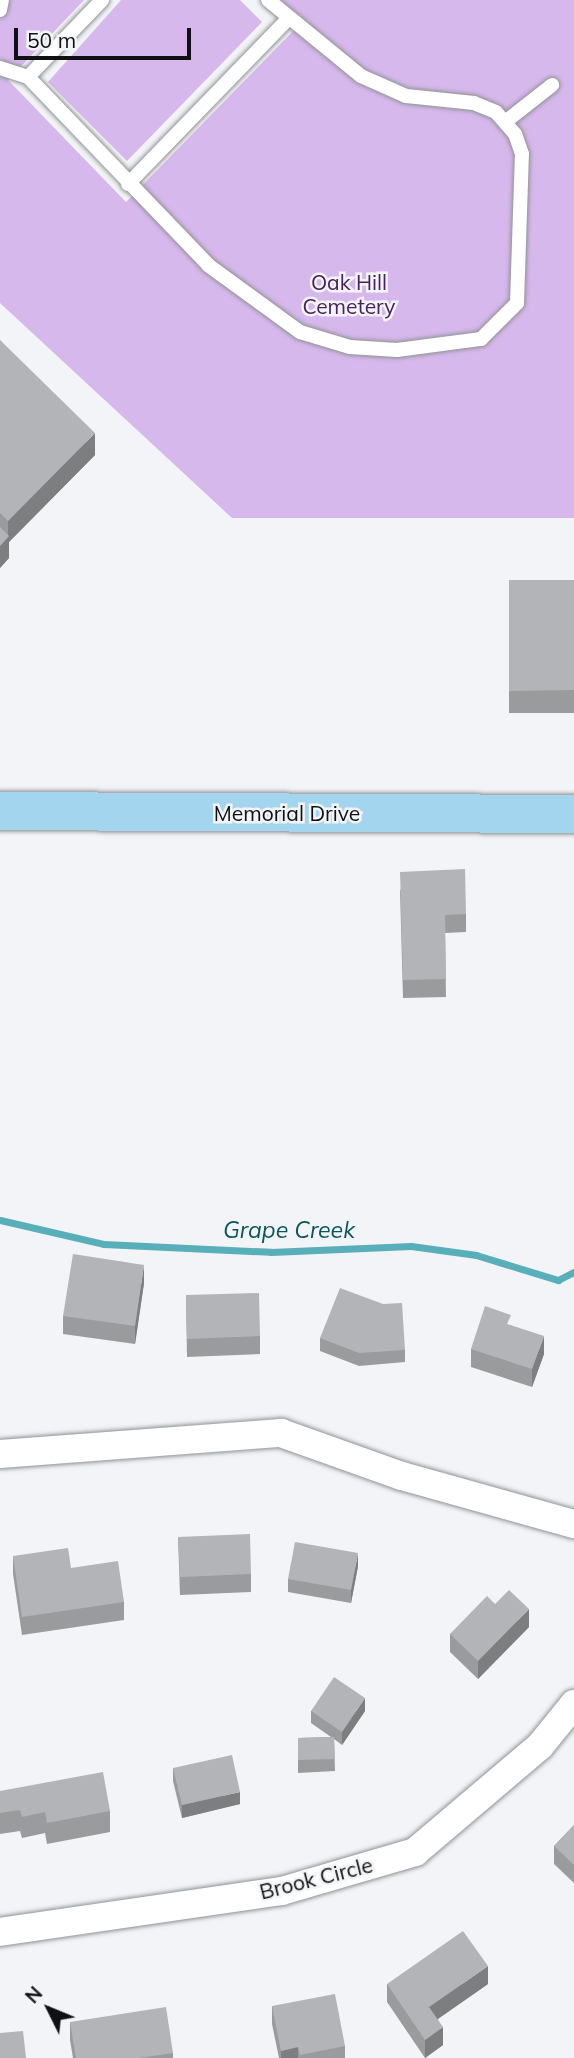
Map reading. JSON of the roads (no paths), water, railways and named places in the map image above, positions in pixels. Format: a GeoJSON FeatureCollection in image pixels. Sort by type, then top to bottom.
{"type":"FeatureCollection","features":[{"type":"Feature","properties":{"kind":"main road","name":"Memorial Drive"},"geometry":{"type":"LineString","coordinates":[[0,811],[574,814]]}},
{"type":"Feature","properties":{"kind":"street"},"geometry":{"type":"LineString","coordinates":[[0,1454],[281,1433],[402,1476],[574,1524]]}},
{"type":"Feature","properties":{"kind":"street","name":"Brook Circle"},"geometry":{"type":"LineString","coordinates":[[0,1932],[282,1891],[415,1852],[540,1746],[574,1704]]}},
{"type":"Feature","properties":{"kind":"lane"},"geometry":{"type":"LineString","coordinates":[[0,10],[2,0]]}},
{"type":"Feature","properties":{"kind":"lane"},"geometry":{"type":"LineString","coordinates":[[28,77],[102,0]]}},
{"type":"Feature","properties":{"kind":"lane"},"geometry":{"type":"LineString","coordinates":[[0,68],[28,77],[208,265],[300,332],[350,347],[452,346],[481,339],[517,303],[522,154],[505,122],[474,103],[406,96],[361,76],[268,0]]}},
{"type":"Feature","properties":{"kind":"lane"},"geometry":{"type":"LineString","coordinates":[[128,184],[288,19]]}},
{"type":"Feature","properties":{"kind":"lane"},"geometry":{"type":"LineString","coordinates":[[505,122],[552,85]]}},
{"type":"Feature","properties":{"kind":"waterway","name":"Grape Creek"},"geometry":{"type":"LineString","coordinates":[[0,1220],[104,1244],[271,1252],[411,1246],[476,1255],[558,1280],[574,1272]]}},
{"type":"Feature","properties":{"kind":"park label","name":"Oak Hill Cemetery"},"geometry":{"type":"Point","coordinates":[349,294]}}]}
